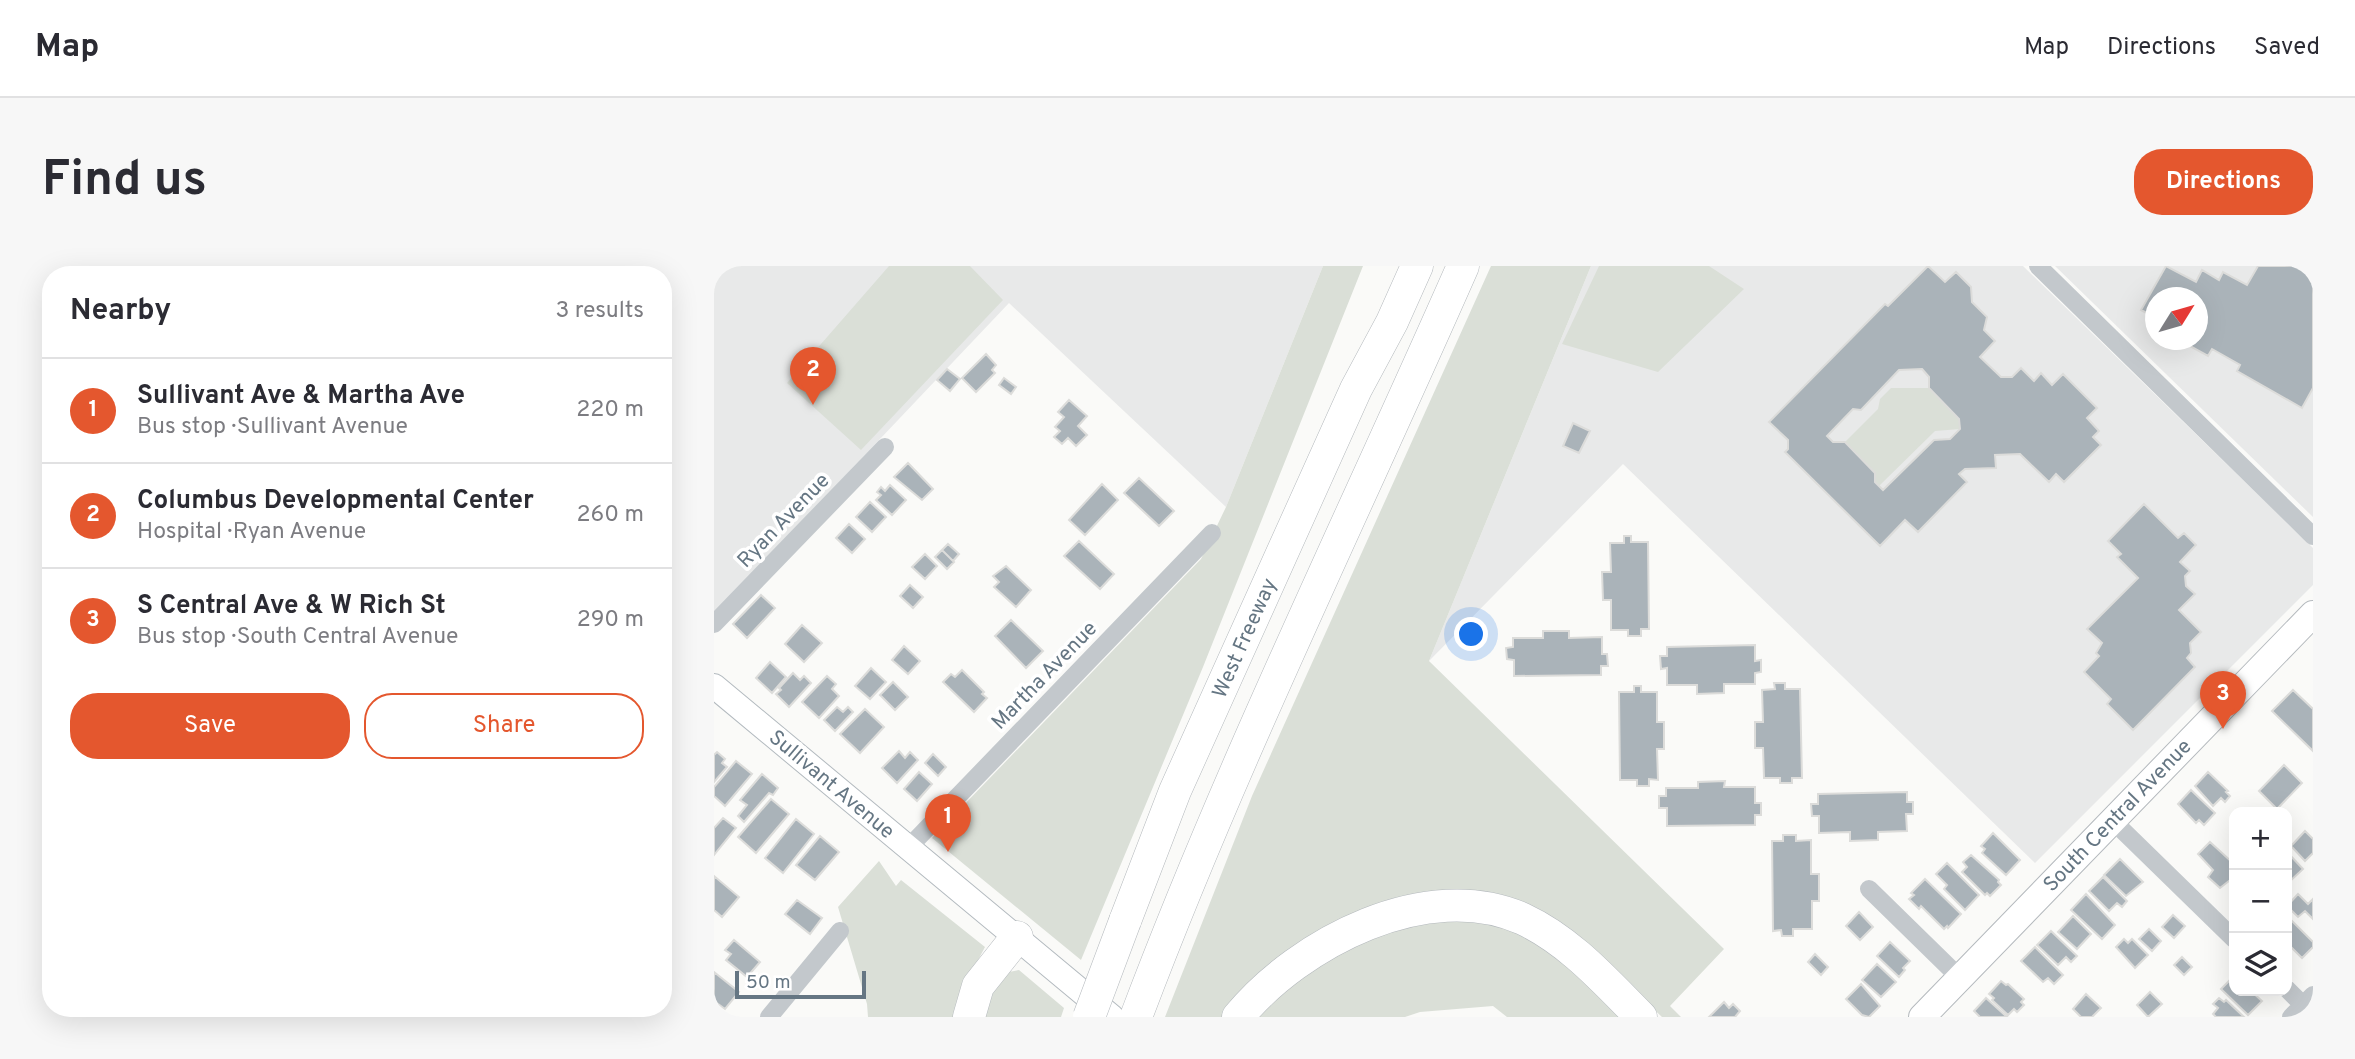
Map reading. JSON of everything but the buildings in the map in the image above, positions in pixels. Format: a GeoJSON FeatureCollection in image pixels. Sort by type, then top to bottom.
{"type":"FeatureCollection","features":[{"type":"Feature","properties":{"kind":"highway","name":"West Freeway"},"geometry":{"type":"LineString","coordinates":[[1089,1017],[1186,766],[1356,388],[1392,322],[1417,266]]}},
{"type":"Feature","properties":{"kind":"highway"},"geometry":{"type":"LineString","coordinates":[[1136,1017],[1232,782],[1463,266]]}},
{"type":"Feature","properties":{"kind":"highway"},"geometry":{"type":"LineString","coordinates":[[1242,1012],[1282,973],[1324,944],[1352,929],[1417,910],[1451,906],[1486,909],[1521,918],[1552,935],[1581,957],[1642,1017]]}},
{"type":"Feature","properties":{"kind":"highway"},"geometry":{"type":"LineString","coordinates":[[969,1017],[978,986],[1017,937]]}},
{"type":"Feature","properties":{"kind":"main road","name":"South Central Avenue"},"geometry":{"type":"LineString","coordinates":[[1922,1017],[2313,614]]}},
{"type":"Feature","properties":{"kind":"main road","name":"Sullivant Avenue"},"geometry":{"type":"LineString","coordinates":[[714,686],[1112,1017]]}},
{"type":"Feature","properties":{"kind":"street"},"geometry":{"type":"LineString","coordinates":[[2039,266],[2313,536]]}},
{"type":"Feature","properties":{"kind":"street","name":"Ryan Avenue"},"geometry":{"type":"LineString","coordinates":[[714,624],[885,447]]}},
{"type":"Feature","properties":{"kind":"street","name":"Martha Avenue"},"geometry":{"type":"LineString","coordinates":[[908,848],[1212,533]]}},
{"type":"Feature","properties":{"kind":"street"},"geometry":{"type":"LineString","coordinates":[[2112,820],[2229,934]]}},
{"type":"Feature","properties":{"kind":"street"},"geometry":{"type":"LineString","coordinates":[[1868,889],[1960,978]]}},
{"type":"Feature","properties":{"kind":"street"},"geometry":{"type":"LineString","coordinates":[[769,1017],[840,931]]}},
{"type":"Feature","properties":{"kind":"street"},"geometry":{"type":"LineString","coordinates":[[2292,994],[2305,1008]]}},
{"type":"Feature","properties":{"kind":"shaded area"},"geometry":{"type":"Polygon","coordinates":[[[714,266],[1323,266],[1226,507],[1009,303],[714,614],[714,266]]]}},
{"type":"Feature","properties":{"kind":"shaded area"},"geometry":{"type":"Polygon","coordinates":[[[889,266],[970,266],[1003,300],[861,450],[787,383],[889,266]]]}},
{"type":"Feature","properties":{"kind":"shaded area"},"geometry":{"type":"Polygon","coordinates":[[[1323,266],[1363,266],[1203,667],[1081,960],[932,838],[1201,559],[1226,507],[1323,266]]]}},
{"type":"Feature","properties":{"kind":"shaded area"},"geometry":{"type":"Polygon","coordinates":[[[1491,266],[1591,266],[1429,661],[1724,949],[1670,1006],[1681,1017],[1662,1017],[1584,943],[1431,898],[1230,1007],[1222,1017],[1165,1017],[1252,796],[1491,266]]]}},
{"type":"Feature","properties":{"kind":"shaded area"},"geometry":{"type":"Polygon","coordinates":[[[1591,266],[2023,266],[2313,548],[2313,585],[2035,863],[1623,464],[1429,661],[1591,266]]]}},
{"type":"Feature","properties":{"kind":"shaded area"},"geometry":{"type":"Polygon","coordinates":[[[1599,266],[1709,266],[1744,289],[1658,372],[1562,344],[1599,266]]]}},
{"type":"Feature","properties":{"kind":"shaded area"},"geometry":{"type":"Polygon","coordinates":[[[2055,266],[2313,266],[2313,517],[2055,266]]]}},
{"type":"Feature","properties":{"kind":"shaded area"},"geometry":{"type":"Polygon","coordinates":[[[1891,388],[1929,388],[1959,419],[1960,429],[1935,431],[1879,486],[1875,482],[1875,472],[1845,442],[1878,409],[1880,399],[1891,388]]]}},
{"type":"Feature","properties":{"kind":"shaded area"},"geometry":{"type":"Polygon","coordinates":[[[879,861],[896,886],[901,880],[985,947],[969,977],[955,1017],[868,1017],[867,1004],[838,907],[879,861]]]}},
{"type":"Feature","properties":{"kind":"shaded area"},"geometry":{"type":"Polygon","coordinates":[[[1468,920],[1500,926],[1535,942],[1580,977],[1621,1017],[1507,1017],[1493,1006],[1420,1012],[1405,1017],[1252,1017],[1296,977],[1377,935],[1426,922],[1468,920]]]}},
{"type":"Feature","properties":{"kind":"shaded area"},"geometry":{"type":"Polygon","coordinates":[[[1006,968],[1009,972],[1019,970],[1064,1008],[1061,1017],[975,1017],[1006,968]]]}},
{"type":"Feature","properties":{"kind":"place","name":"Columbus Developmental Center"},"geometry":{"type":"Point","coordinates":[813,405]}},
{"type":"Feature","properties":{"kind":"place","name":"S Central Ave & W Rich St"},"geometry":{"type":"Point","coordinates":[2223,729]}},
{"type":"Feature","properties":{"kind":"place","name":"Sullivant Ave & Martha Ave"},"geometry":{"type":"Point","coordinates":[948,852]}}]}
